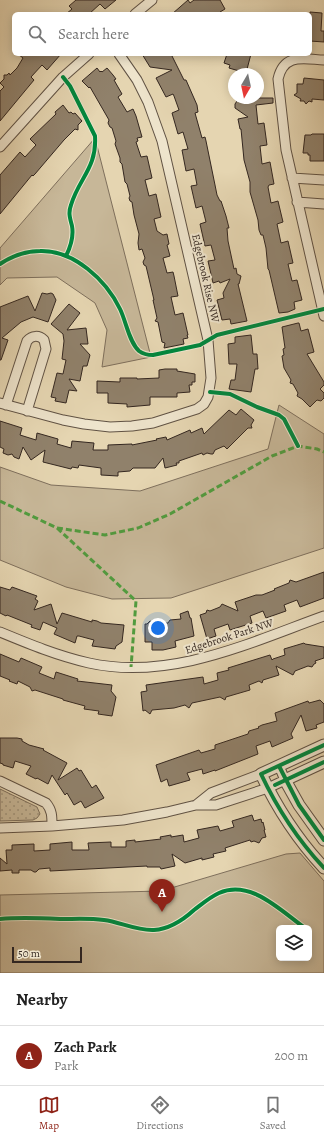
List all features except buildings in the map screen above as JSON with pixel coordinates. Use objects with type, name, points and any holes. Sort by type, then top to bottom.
[{"type":"street","points":[[137,12],[152,0]]},
{"type":"street","points":[[0,147],[63,77],[87,56]]},
{"type":"street","name":"Edgebrook Rise NW","points":[[3,404],[84,424],[110,427],[132,426],[153,422],[197,408],[204,404],[210,392],[211,378],[208,340],[162,141],[148,102],[137,80],[120,56]]},
{"type":"street","points":[[324,60],[300,58],[292,60],[284,65],[278,79],[280,111],[286,150],[324,316]]},
{"type":"street","points":[[292,178],[324,180]]},
{"type":"street","points":[[297,202],[324,204]]},
{"type":"street","points":[[3,404],[27,341],[32,336],[39,336],[44,340],[46,349],[27,411]]},
{"type":"street","name":"Edgebrook Park NW","points":[[0,632],[58,655],[90,663],[112,666],[149,667],[180,664],[204,658],[324,616]]},
{"type":"street","points":[[196,805],[211,793],[261,774],[324,745]]},
{"type":"street","points":[[0,828],[52,826],[123,820],[196,805],[216,805],[276,784],[324,762]]},
{"type":"street","points":[[279,766],[276,784],[284,818],[324,868]]},
{"type":"street","points":[[261,774],[276,784],[306,817],[324,840]]},
{"type":"street","points":[[0,780],[46,803],[51,808],[52,826]]},
{"type":"shaded area","points":[[95,138],[151,357],[102,367],[107,330],[95,303],[57,277],[7,278],[0,285],[0,248]]},
{"type":"shaded area","points":[[279,405],[324,434],[324,548],[171,598],[112,599],[66,587],[0,560],[0,467],[51,485],[140,491],[268,449]]},
{"type":"shaded area","points":[[0,789],[37,807],[40,814],[33,820],[0,821]]},
{"type":"shaded area","points":[[300,853],[324,881],[324,973],[0,973],[0,895],[161,891],[286,854]]},
{"type":"marked path","points":[[0,501],[57,528],[105,535],[138,528],[170,514],[272,456],[298,446],[317,449],[324,452]]},
{"type":"marked path","points":[[57,528],[136,601],[131,667]]},
{"type":"cycle path","points":[[63,77],[70,86],[95,136],[95,147],[90,165],[74,196],[70,208],[73,230],[71,245],[66,256]]},
{"type":"cycle path","points":[[0,264],[19,254],[40,251],[53,252],[77,261],[98,278],[114,298],[120,309],[130,337],[136,347],[139,351],[149,355],[200,345],[217,335],[324,309]]},
{"type":"cycle path","points":[[210,392],[230,394],[257,407],[279,415],[284,419],[298,446]]},
{"type":"cycle path","points":[[324,745],[261,774],[274,800],[289,824],[324,868]]},
{"type":"cycle path","points":[[275,785],[324,762]]},
{"type":"cycle path","points":[[279,766],[299,805],[324,840]]},
{"type":"cycle path","points":[[0,919],[93,919],[110,921],[141,929],[154,930],[171,926],[219,893],[231,890],[243,890],[254,893],[265,899],[301,925]]},
{"type":"place","name":"Zach Park","points":[[162,912]]}]
